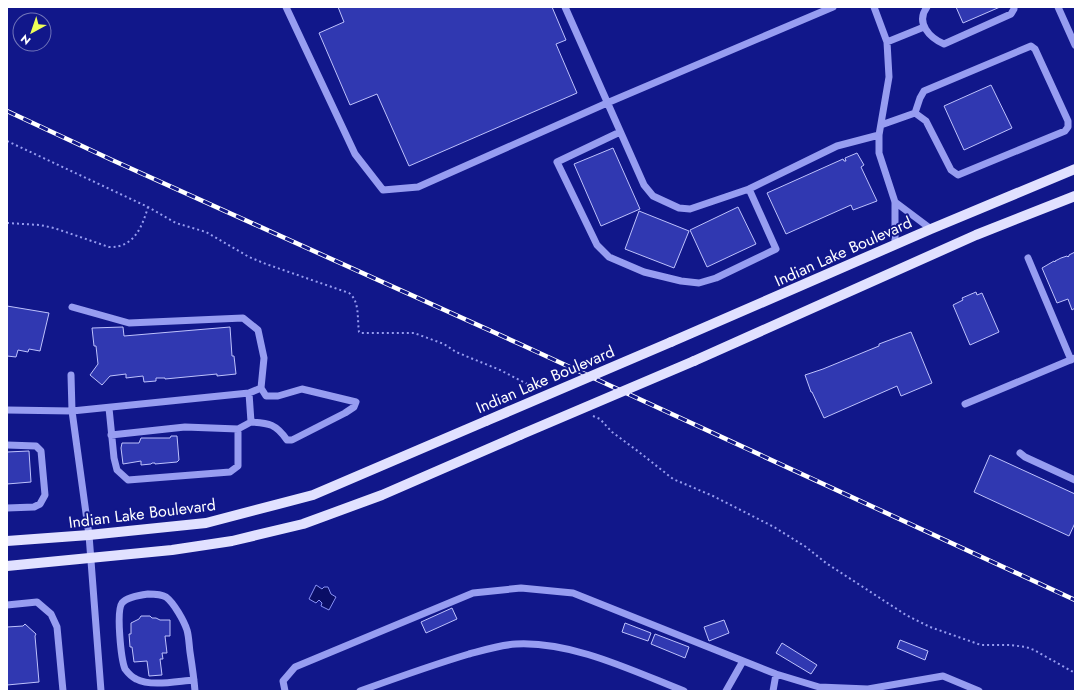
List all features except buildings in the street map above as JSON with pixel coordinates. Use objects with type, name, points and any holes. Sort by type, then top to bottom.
[{"type":"main road","name":"Indian Lake Boulevard","points":[[7,541],[89,535],[206,523],[313,495],[931,229],[1075,169]]},
{"type":"main road","points":[[7,566],[172,550],[232,541],[303,524],[382,495],[694,361],[976,236],[1075,196]]},
{"type":"street","points":[[286,7],[355,154],[383,190],[418,187],[607,103],[833,7]]},
{"type":"street","points":[[565,7],[644,184],[653,196],[679,208],[690,209],[749,189],[837,146],[879,135]]},
{"type":"street","points":[[874,7],[887,42],[889,78],[879,135],[879,153],[895,202],[896,245]]},
{"type":"street","points":[[927,7],[922,15],[924,27],[934,40],[944,44],[1011,14],[1014,7]]},
{"type":"street","points":[[1058,7],[1075,45]]},
{"type":"street","points":[[887,42],[924,27]]},
{"type":"street","points":[[1031,46],[1035,49],[1068,121],[1068,127],[1065,131],[958,175],[951,170],[926,121],[915,113],[924,91],[1031,46]]},
{"type":"street","points":[[881,125],[915,113]]},
{"type":"street","points":[[620,132],[557,162],[597,245],[609,257],[644,272],[681,281],[699,283],[716,278],[776,249],[749,189]]},
{"type":"street","points":[[895,202],[931,229]]},
{"type":"street","points":[[965,404],[1073,359],[1028,258]]},
{"type":"street","points":[[72,308],[129,323],[243,318],[258,330],[264,358],[261,388],[266,396],[278,396],[302,389],[356,402],[354,407],[346,413],[292,440],[287,440],[278,428],[267,423],[251,422],[238,429],[185,427],[111,435]]},
{"type":"street","points":[[71,375],[72,412],[89,535],[101,691]]},
{"type":"street","points":[[7,410],[72,412],[249,392],[261,388]]},
{"type":"street","points":[[249,392],[251,422]]},
{"type":"street","points":[[109,408],[111,435],[117,470],[128,480],[230,472],[238,466],[238,429]]},
{"type":"street","points":[[7,444],[36,446],[41,451],[44,495],[40,504],[34,507],[7,508]]},
{"type":"street","points":[[1020,453],[1025,457],[1075,480]]},
{"type":"street","points":[[285,691],[283,681],[295,667],[473,593],[521,588],[573,593],[776,674],[819,687],[868,689],[943,676],[979,691]]},
{"type":"street","points":[[194,680],[149,683],[137,680],[130,675],[125,669],[119,624],[119,610],[126,599],[155,594],[165,596],[174,607],[187,630],[194,680],[195,691]]},
{"type":"street","points":[[7,605],[37,602],[51,614],[57,626],[63,691]]},
{"type":"street","points":[[360,691],[442,662],[489,649],[516,644],[561,648],[598,658],[684,691]]},
{"type":"street","points":[[726,691],[743,661]]},
{"type":"street","points":[[773,691],[776,674]]},
{"type":"path","points":[[7,223],[40,225],[54,228],[109,248],[117,248],[138,232],[148,207]]},
{"type":"shaded area","points":[[316,585],[322,589],[324,587],[328,587],[331,594],[336,597],[329,610],[321,606],[322,603],[319,600],[316,603],[309,599]]},
{"type":"railway","points":[[7,111],[522,345],[1075,600]]}]
